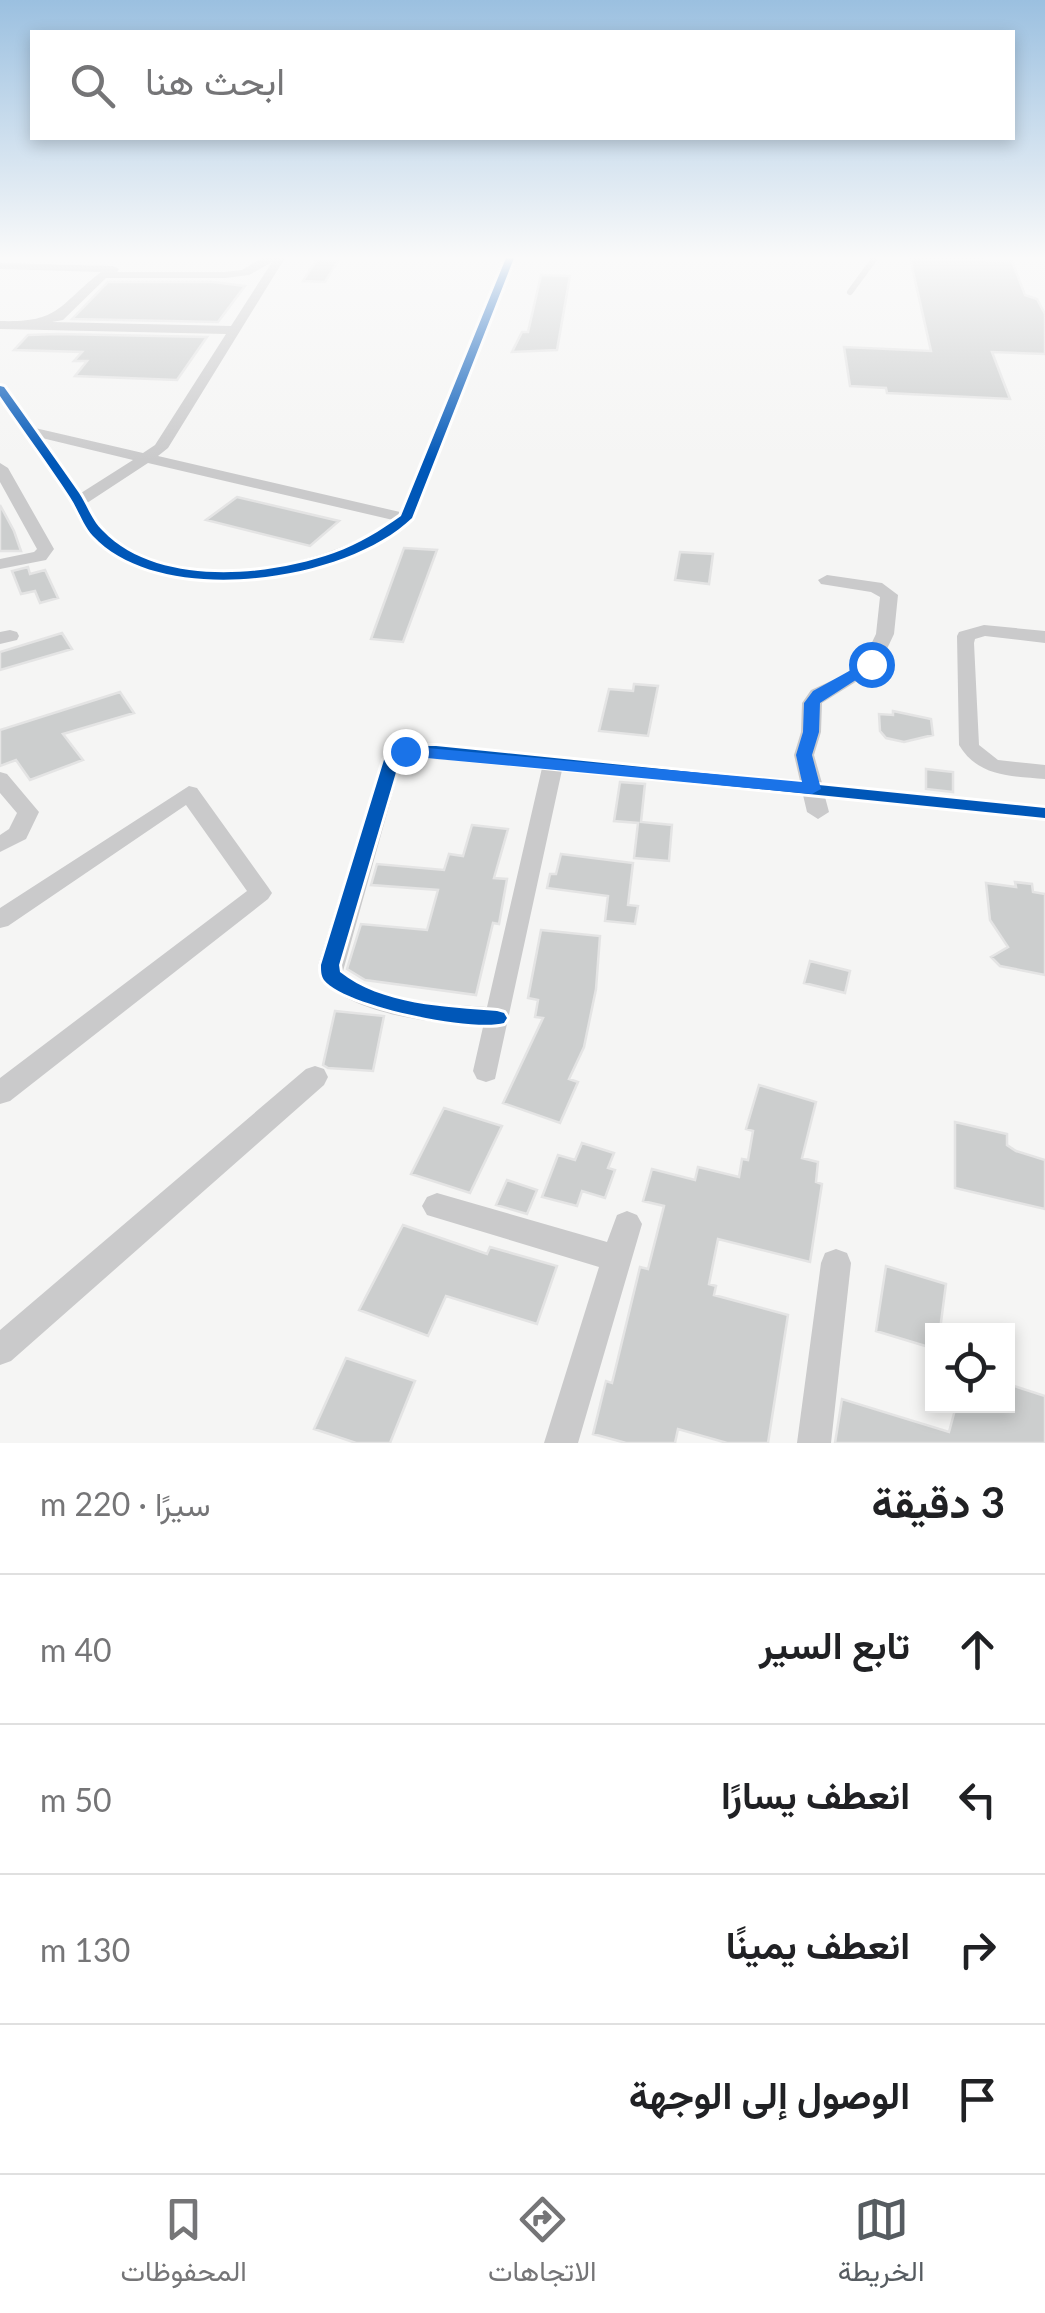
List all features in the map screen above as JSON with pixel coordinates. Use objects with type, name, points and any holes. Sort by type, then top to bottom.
[{"type":"street","points":[[38,325],[232,330]]},
{"type":"street","points":[[78,502],[161,448],[235,325]]},
{"type":"street","points":[[0,389],[98,534],[127,558],[164,570],[220,575],[274,571],[345,556],[385,537],[406,518],[483,325]]},
{"type":"street","points":[[30,430],[406,518]]},
{"type":"street","points":[[0,468],[46,549],[40,556],[0,564]]},
{"type":"street","points":[[818,812],[804,755],[811,732],[812,703],[818,694],[849,680],[871,664],[888,619],[889,595],[884,590],[827,580]]},
{"type":"street","points":[[1045,637],[984,630],[966,636],[965,643],[969,746],[974,756],[988,765],[1045,772]]},
{"type":"street","points":[[497,1018],[426,1011],[351,990],[331,975],[330,965],[396,754],[417,749],[1045,813]]},
{"type":"street","points":[[486,1071],[554,765]]},
{"type":"street","points":[[0,779],[28,812],[18,834],[0,845]]},
{"type":"street","points":[[0,920],[188,793],[260,893],[0,1093]]},
{"type":"street","points":[[0,1350],[315,1077]]},
{"type":"street","points":[[437,1206],[616,1258]]},
{"type":"street","points":[[562,1443],[627,1224]]},
{"type":"street","points":[[814,1443],[836,1263]]},
{"type":"building","points":[[530,325],[561,325],[557,350],[512,352],[522,332],[528,332]]},
{"type":"building","points":[[925,325],[1045,325],[1045,354],[992,352],[1010,399],[887,393],[886,388],[850,386],[844,347],[931,351]]},
{"type":"building","points":[[28,335],[207,337],[177,380],[75,376],[87,361],[74,361],[82,352],[14,350]]},
{"type":"building","points":[[237,497],[339,521],[310,546],[206,520]]},
{"type":"building","points":[[0,505],[14,531],[21,551],[0,551]]},
{"type":"building","points":[[404,548],[437,550],[403,642],[371,639]]},
{"type":"building","points":[[680,552],[713,554],[709,584],[675,580]]},
{"type":"building","points":[[28,567],[30,574],[45,570],[58,598],[40,603],[35,591],[21,594],[12,571]]},
{"type":"building","points":[[62,633],[72,649],[0,670],[0,652]]},
{"type":"building","points":[[634,684],[658,686],[648,736],[599,731],[609,689],[633,691]]},
{"type":"building","points":[[120,692],[134,713],[63,734],[83,760],[30,780],[16,760],[0,766],[0,730]]},
{"type":"building","points":[[893,711],[931,719],[933,735],[904,742],[886,738],[880,731],[879,714],[893,715]]},
{"type":"building","points":[[926,769],[953,772],[953,792],[926,789]]},
{"type":"building","points":[[620,782],[645,784],[641,822],[672,825],[669,861],[634,858],[638,823],[614,821]]},
{"type":"building","points":[[472,825],[508,829],[494,878],[507,879],[499,924],[493,923],[476,995],[365,980],[347,969],[361,924],[427,930],[438,890],[371,885],[377,864],[444,870],[449,854],[463,856]]},
{"type":"building","points":[[561,854],[633,863],[628,905],[638,906],[635,924],[605,921],[608,896],[547,888]]},
{"type":"building","points":[[1015,882],[1032,884],[1033,892],[1045,894],[1045,975],[1000,966],[991,957],[1008,947],[990,920],[986,883],[1016,887]]},
{"type":"building","points":[[541,930],[600,936],[596,989],[584,1047],[569,1079],[578,1082],[560,1123],[503,1103],[543,1018],[535,1017],[538,1000],[528,998]]},
{"type":"building","points":[[810,961],[850,971],[845,993],[804,983]]},
{"type":"building","points":[[335,1011],[384,1016],[373,1071],[323,1065]]},
{"type":"building","points":[[759,1085],[816,1102],[802,1158],[818,1162],[816,1182],[822,1184],[810,1262],[718,1239],[709,1284],[716,1286],[714,1295],[788,1315],[768,1443],[727,1443],[678,1429],[675,1443],[626,1443],[593,1434],[606,1381],[612,1383],[640,1267],[648,1269],[664,1206],[643,1201],[652,1169],[695,1180],[698,1167],[739,1177],[742,1159],[748,1160],[753,1131],[746,1129]]},
{"type":"building","points":[[444,1108],[502,1126],[470,1193],[411,1174]]},
{"type":"building","points":[[955,1122],[1007,1134],[1007,1145],[1045,1160],[1045,1209],[955,1188]]},
{"type":"building","points":[[582,1143],[614,1153],[608,1168],[615,1170],[605,1198],[582,1191],[577,1206],[542,1197],[558,1155],[575,1160]]},
{"type":"building","points":[[507,1180],[537,1190],[527,1214],[496,1205]]},
{"type":"building","points":[[403,1225],[487,1254],[490,1247],[557,1266],[537,1324],[446,1296],[428,1336],[359,1310]]},
{"type":"building","points":[[886,1266],[946,1284],[941,1323],[925,1323],[925,1346],[876,1331]]},
{"type":"building","points":[[346,1358],[415,1381],[390,1443],[356,1443],[314,1429]]},
{"type":"building","points":[[1015,1386],[1045,1396],[1045,1443],[835,1443],[842,1399],[949,1432],[954,1413],[1015,1413]]},
{"type":"cycle path","points":[[0,389],[99,535],[128,556],[166,570],[208,576],[253,574],[298,568],[341,555],[377,538],[406,518],[483,325]]},
{"type":"cycle path","points":[[497,1018],[384,1001],[344,986],[331,975],[330,965],[392,760],[405,751],[1045,813]]},
{"type":"route","points":[[405,751],[417,749],[812,789],[804,755],[811,732],[812,703],[818,694],[860,674],[871,664]]}]
